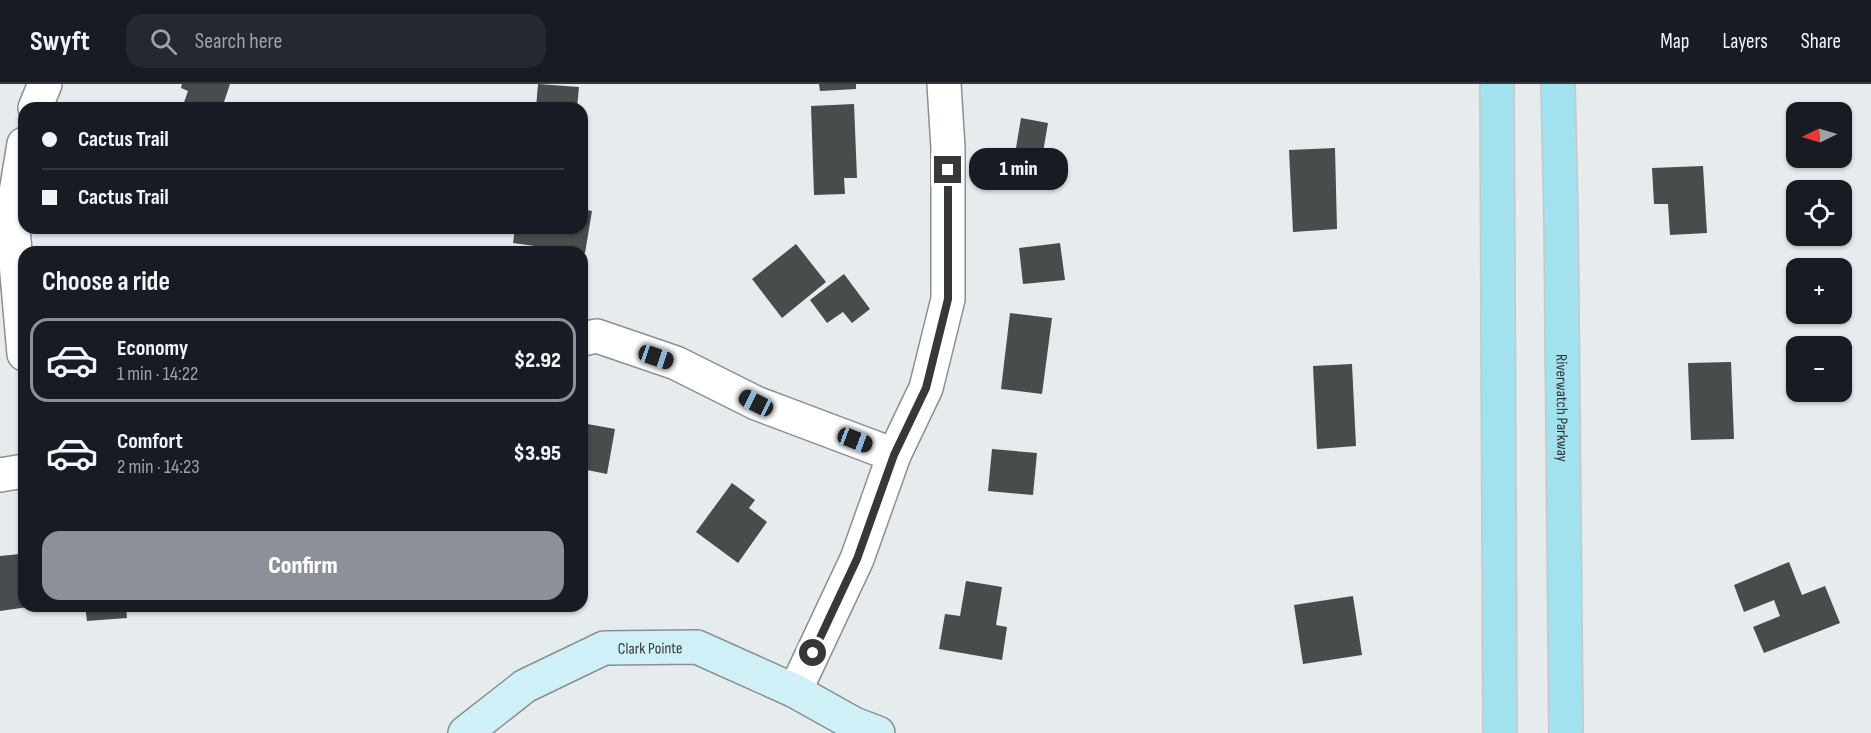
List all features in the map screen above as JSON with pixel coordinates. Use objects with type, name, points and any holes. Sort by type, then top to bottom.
[{"type":"main road","points":[[1497,84],[1500,733]]},
{"type":"main road","name":"Riverwatch Parkway","points":[[1558,84],[1566,733]]},
{"type":"street","points":[[38,102],[45,84]]},
{"type":"street","points":[[795,691],[857,559],[894,455],[926,388],[948,299],[948,148],[944,84]]},
{"type":"street","points":[[18,180],[12,217],[18,286]]},
{"type":"street","points":[[588,338],[597,336],[676,363],[756,403],[894,455]]},
{"type":"street","points":[[0,475],[18,472]]},
{"type":"street","name":"Clark Pointe","points":[[465,733],[525,686],[604,648],[697,647],[795,691],[854,724],[878,733]]},
{"type":"building","points":[[182,84],[230,84],[224,102],[184,102],[188,91],[181,88]]},
{"type":"building","points":[[538,84],[579,87],[578,102],[536,102]]},
{"type":"building","points":[[819,84],[856,84],[856,89],[820,91]]},
{"type":"building","points":[[854,104],[857,178],[844,178],[845,194],[814,195],[811,106]]},
{"type":"building","points":[[1021,118],[1048,123],[1041,164],[1014,160]]},
{"type":"building","points":[[1335,148],[1337,229],[1293,232],[1289,150]]},
{"type":"building","points":[[1703,166],[1707,233],[1670,235],[1668,204],[1654,204],[1652,168]]},
{"type":"building","points":[[588,210],[592,211],[586,246],[535,246],[513,243],[514,234],[588,234]]},
{"type":"building","points":[[1060,243],[1065,280],[1023,284],[1019,248]]},
{"type":"building","points":[[796,244],[826,282],[782,318],[752,279]]},
{"type":"building","points":[[844,274],[870,309],[852,323],[843,312],[827,323],[810,300]]},
{"type":"building","points":[[1010,313],[1052,318],[1042,394],[1001,389]]},
{"type":"building","points":[[1731,362],[1734,439],[1691,440],[1688,363]]},
{"type":"building","points":[[1352,364],[1356,446],[1317,449],[1313,366]]},
{"type":"building","points":[[588,424],[615,429],[607,474],[588,470]]},
{"type":"building","points":[[992,449],[1037,453],[1033,495],[988,491]]},
{"type":"building","points":[[732,483],[755,500],[749,508],[767,522],[738,563],[696,532]]},
{"type":"building","points":[[18,554],[18,608],[0,611],[0,556]]},
{"type":"building","points":[[1789,562],[1802,595],[1825,586],[1840,623],[1764,653],[1753,627],[1780,616],[1774,600],[1744,612],[1734,585]]},
{"type":"building","points":[[966,581],[1002,587],[996,625],[1007,627],[1002,660],[939,649],[945,614],[960,616]]},
{"type":"building","points":[[1353,596],[1362,655],[1303,664],[1294,605]]},
{"type":"building","points":[[86,612],[126,612],[127,618],[87,621]]},
{"type":"route","points":[[813,653],[857,559],[894,455],[926,388],[948,299],[948,170]]}]
